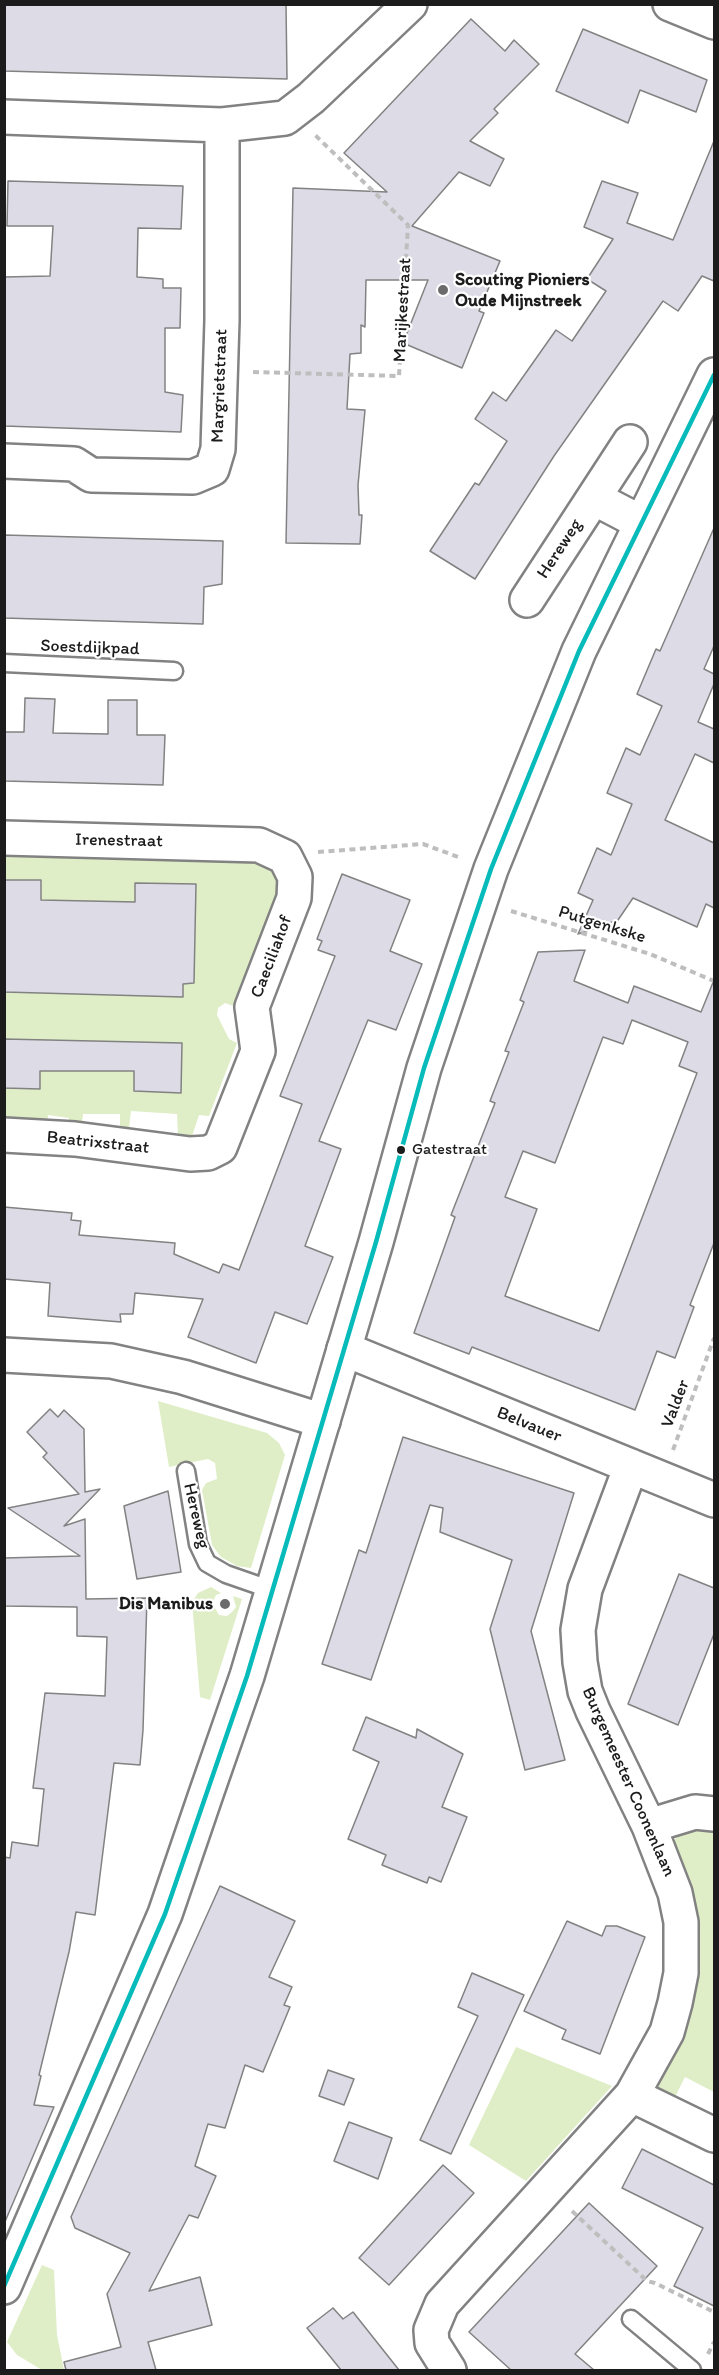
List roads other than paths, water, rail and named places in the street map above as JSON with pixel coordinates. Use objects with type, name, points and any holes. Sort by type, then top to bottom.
[{"type":"street","points":[[4,117],[222,125],[285,118],[293,114],[410,4]]},
{"type":"street","points":[[670,4],[714,22]]},
{"type":"street","name":"Margrietstraat","points":[[4,461],[74,465],[91,476],[193,477],[212,469],[218,449],[222,125]]},
{"type":"street","points":[[4,2287],[165,1914],[247,1676],[424,1068],[491,868],[579,651],[640,522],[714,375]]},
{"type":"street","name":"Hereweg","points":[[527,600],[630,441]]},
{"type":"street","points":[[594,498],[640,522]]},
{"type":"street","name":"Irenestraat","points":[[4,838],[259,845],[285,857]]},
{"type":"street","name":"Caeciliahof","points":[[190,1154],[208,1153],[219,1147],[258,1051],[252,1007],[294,898],[295,877],[285,857]]},
{"type":"street","name":"Beatrixstraat","points":[[4,1135],[75,1139],[190,1154]]},
{"type":"street","name":"Belvauer","points":[[344,1349],[714,1500]]},
{"type":"street","points":[[4,1355],[111,1361],[183,1377],[322,1421]]},
{"type":"street","name":"Burgemeester Coonenlaan","points":[[449,2370],[432,2343],[431,2330],[438,2310],[632,2095],[667,2032],[681,1973],[681,1922],[675,1893],[649,1826],[585,1691],[578,1630],[585,1589],[631,1466]]},
{"type":"street","points":[[649,1826],[695,1812],[714,1814]]},
{"type":"street","points":[[632,2095],[714,2135]]},
{"type":"lane","name":"Soestdijkpad","points":[[4,663],[174,671]]},
{"type":"lane","name":"Hereweg","points":[[186,1471],[198,1544],[207,1563],[226,1574],[272,1590]]},
{"type":"lane","points":[[631,2319],[692,2370]]},
{"type":"place","name":"Scouting Pioniers Oude Mijnstreek","points":[[443,290]]},
{"type":"place","name":"Gatestraat","points":[[401,1150]]},
{"type":"place","name":"Dis Manibus","points":[[225,1604]]}]
